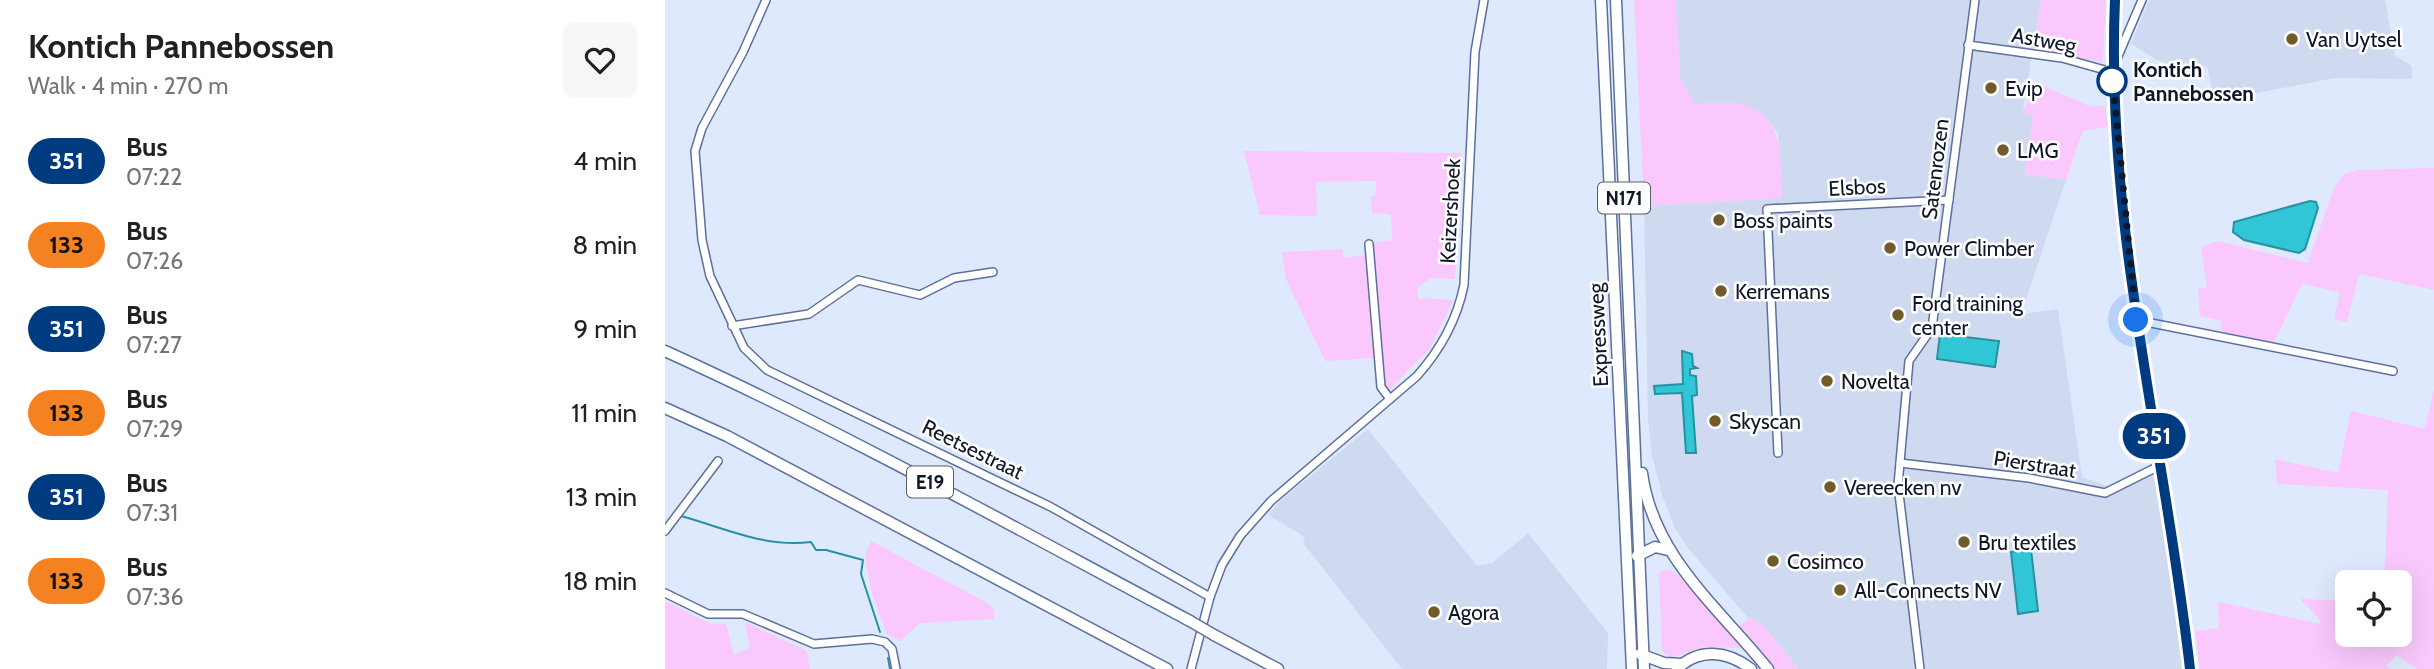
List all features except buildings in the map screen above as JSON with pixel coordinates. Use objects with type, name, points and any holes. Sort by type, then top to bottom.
[{"type":"highway","name":"Expressweg","points":[[1601,0],[1632,669]]},
{"type":"highway","name":"Expressweg","points":[[1616,0],[1644,669]]},
{"type":"highway","name":"E19","points":[[665,351],[740,385],[933,484],[1278,669]]},
{"type":"highway","name":"E19","points":[[665,408],[727,436],[1163,667]]},
{"type":"highway","points":[[1637,452],[1645,495],[1668,550],[1768,669]]},
{"type":"highway","points":[[1626,570],[1640,554],[1655,547],[1668,550]]},
{"type":"highway","points":[[1631,647],[1644,657],[1679,666],[1701,654],[1720,653],[1751,669]]},
{"type":"street","name":"Reetsestraat","points":[[766,0],[733,72],[702,128],[695,151],[706,260],[732,326],[748,356],[759,365],[1051,507],[1210,597]]},
{"type":"street","name":"Keizershoek","points":[[1191,669],[1210,597],[1229,553],[1250,522],[1417,376],[1436,352],[1454,321],[1461,297],[1475,52],[1484,0]]},
{"type":"street","name":"Satenrozen","points":[[1920,669],[1898,490],[1900,463],[1909,361],[1932,328],[1975,0]]},
{"type":"street","points":[[2115,0],[2112,72],[2136,320],[2190,669]]},
{"type":"street","points":[[2112,72],[2142,0]]},
{"type":"street","name":"Astweg","points":[[1969,45],[2062,58],[2112,72]]},
{"type":"street","name":"Elsbos","points":[[1777,453],[1767,209],[1949,200]]},
{"type":"street","points":[[1369,244],[1381,387],[1389,399]]},
{"type":"street","points":[[732,326],[809,314],[858,280],[920,295],[954,278],[993,272]]},
{"type":"street","points":[[2136,320],[2393,371]]},
{"type":"street","points":[[665,531],[718,461]]},
{"type":"street","name":"Pierstraat","points":[[1900,463],[2029,478],[2105,493],[2159,466]]},
{"type":"street","points":[[665,593],[708,614],[743,614],[814,644],[873,639],[885,642],[892,649],[896,669]]},
{"type":"shaded area","points":[[1634,0],[1676,0],[1680,79],[1695,104],[1734,103],[1763,115],[1772,126],[1779,152],[1782,198],[1644,206]]},
{"type":"shaded area","points":[[1676,0],[2041,0],[2023,110],[2033,116],[2025,174],[2066,180],[2021,314],[2058,309],[2082,477],[2112,487],[2157,463],[2183,669],[1798,669],[1761,623],[1748,618],[1688,548],[1675,528],[1662,495],[1652,456],[1648,421],[1644,206],[1782,198],[1778,134],[1770,123],[1761,113],[1733,103],[1695,104],[1680,80]]},
{"type":"shaded area","points":[[2041,0],[2106,0],[2103,61],[2034,46]]},
{"type":"shaded area","points":[[2149,0],[2385,0],[2395,56],[2412,66],[2412,79],[2335,78],[2215,101],[2207,66],[2185,70],[2157,60],[2131,44]]},
{"type":"shaded area","points":[[2039,84],[2091,107],[2105,105],[2108,127],[2083,131],[2066,180],[2025,174],[2033,117],[2023,110]]},
{"type":"shaded area","points":[[1244,151],[1462,153],[1455,279],[1431,278],[1418,287],[1418,298],[1453,300],[1431,347],[1387,392],[1381,373],[1371,243],[1392,240],[1391,214],[1372,213],[1371,196],[1376,195],[1376,181],[1316,182],[1317,216],[1260,215]]},
{"type":"shaded area","points":[[2434,168],[2434,290],[2359,274],[2347,322],[2334,319],[2340,292],[2302,284],[2273,344],[2220,333],[2222,321],[2200,316],[2198,289],[2207,288],[2201,247],[2218,241],[2308,263],[2333,190],[2344,174],[2358,170]]},
{"type":"shaded area","points":[[1342,249],[1343,258],[1367,255],[1376,358],[1325,361],[1286,279],[1282,252]]},
{"type":"shaded area","points":[[2434,389],[2434,669],[2417,669],[2397,655],[2386,666],[2391,669],[2200,669],[2195,631],[2219,628],[2218,602],[2320,624],[2321,620],[2300,599],[2335,600],[2335,647],[2412,647],[2412,570],[2385,570],[2388,490],[2277,484],[2275,459],[2338,473],[2351,411],[2425,429]]},
{"type":"shaded area","points":[[1368,429],[1477,566],[1492,563],[1528,533],[1608,633],[1607,669],[1402,669],[1303,543],[1305,537],[1268,515],[1282,499]]},
{"type":"shaded area","points":[[871,541],[989,604],[994,610],[995,619],[920,623],[900,641],[886,633],[871,590],[865,557]]},
{"type":"shaded area","points":[[1669,570],[1677,574],[1737,641],[1739,648],[1702,647],[1672,658],[1662,651],[1659,575],[1661,571]]},
{"type":"shaded area","points":[[665,601],[711,624],[726,624],[734,655],[750,648],[745,622],[807,651],[810,669],[665,669]]},
{"type":"shaded area","points":[[1748,618],[1761,623],[1798,669],[1776,669],[1740,626]]},
{"type":"water","points":[[2310,201],[2316,202],[2318,208],[2305,249],[2299,253],[2244,240],[2233,232],[2234,222]]},
{"type":"water","points":[[1940,334],[1999,341],[1995,367],[1937,359]]},
{"type":"water","points":[[1682,351],[1692,354],[1693,366],[1697,368],[1690,369],[1690,375],[1696,376],[1697,395],[1692,396],[1696,453],[1686,453],[1682,393],[1655,394],[1654,386],[1683,384]]},
{"type":"water","points":[[2031,549],[2038,611],[2018,614],[2011,552]]},
{"type":"waterway","points":[[681,516],[761,540],[811,542],[816,550],[863,560],[861,574],[880,632]]},
{"type":"waterway","points":[[888,658],[890,669]]},
{"type":"bus line","name":"351","points":[[2115,0],[2112,72],[2114,124],[2133,296],[2190,669]]},
{"type":"place","name":"Van Uytsel","points":[[2292,39]]},
{"type":"place","name":"Kontich Pannebossen","points":[[2112,81]]},
{"type":"place","name":"Evip","points":[[1991,88]]},
{"type":"place","name":"LMG","points":[[2003,150]]},
{"type":"place","name":"Boss paints","points":[[1719,220]]},
{"type":"place","name":"Power Climber","points":[[1890,248]]},
{"type":"place","name":"Kerremans","points":[[1721,291]]},
{"type":"place","name":"Ford training center","points":[[1898,315]]},
{"type":"place","name":"Novelta","points":[[1827,381]]},
{"type":"place","name":"Skyscan","points":[[1715,421]]},
{"type":"place","name":"Vereecken nv","points":[[1830,487]]},
{"type":"place","name":"Bru textiles","points":[[1964,542]]},
{"type":"place","name":"Cosimco","points":[[1773,561]]},
{"type":"place","name":"All-Connects NV","points":[[1840,590]]},
{"type":"place","name":"Agora","points":[[1434,612]]},
{"type":"route","points":[[2112,81],[2112,72],[2114,124],[2136,320]]}]
